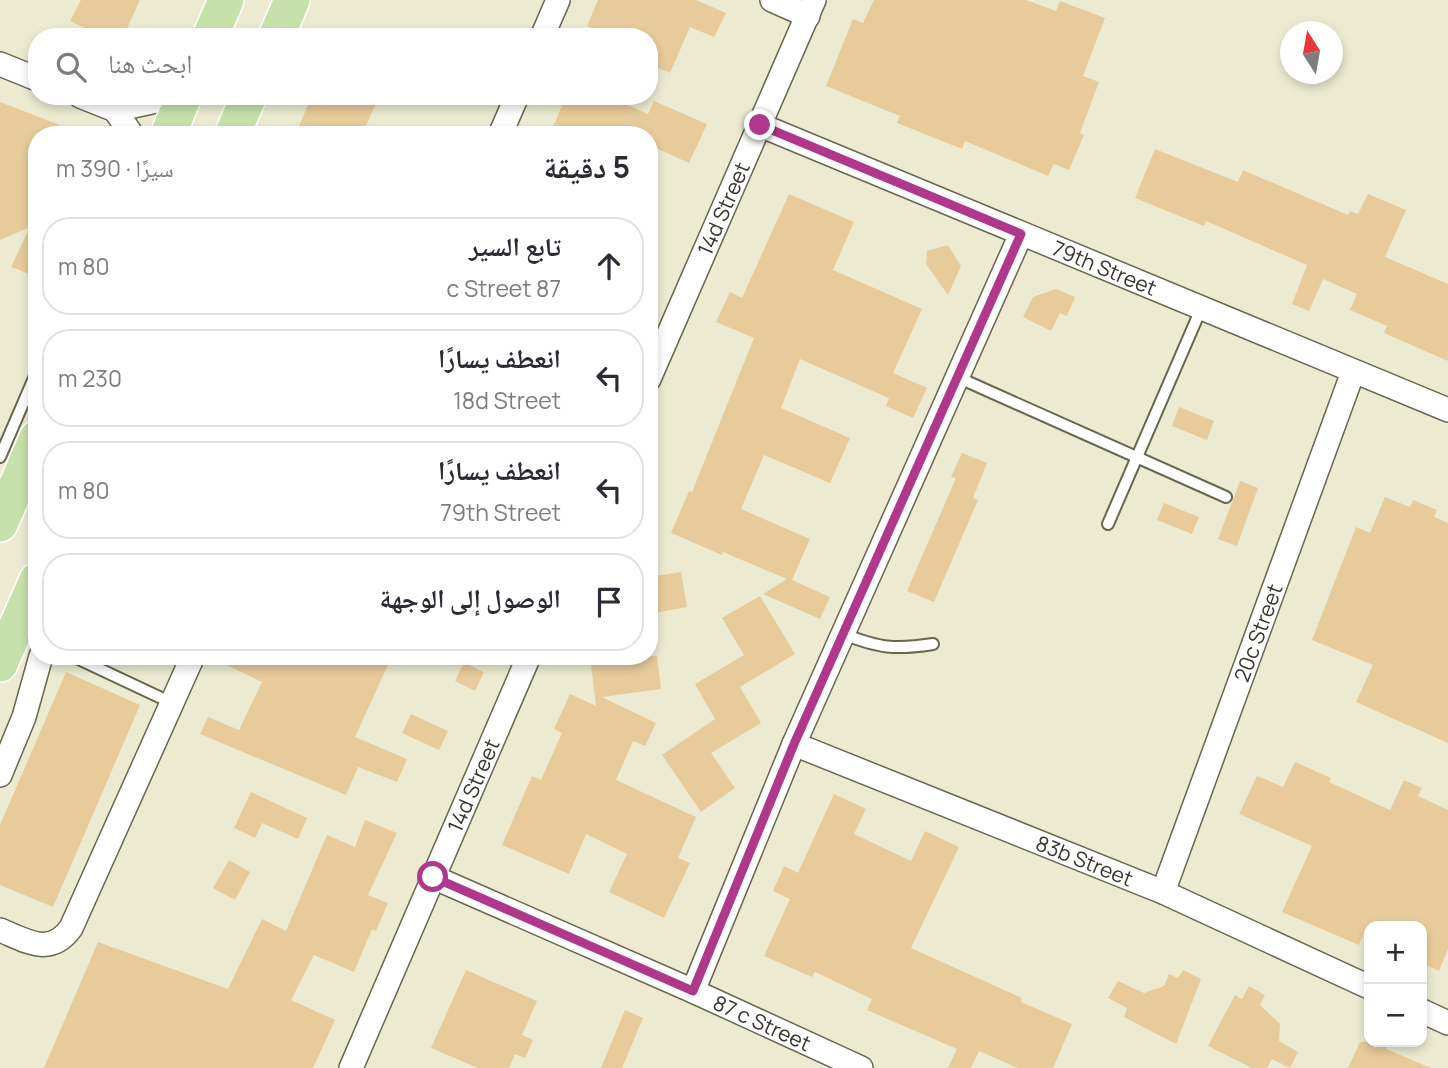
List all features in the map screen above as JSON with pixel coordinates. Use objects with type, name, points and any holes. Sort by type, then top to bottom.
[{"type":"main road","points":[[280,28],[292,0]]},
{"type":"main road","points":[[171,126],[179,105]]},
{"type":"main road","points":[[236,126],[245,105]]},
{"type":"main road","points":[[0,524],[28,459]]},
{"type":"main road","points":[[0,664],[28,600]]},
{"type":"street","points":[[546,28],[558,0]]},
{"type":"street","points":[[772,0],[811,8]]},
{"type":"street","name":"14d Street","points":[[658,358],[811,8]]},
{"type":"street","points":[[0,64],[28,75]]},
{"type":"street","points":[[102,105],[115,110],[139,105]]},
{"type":"street","points":[[504,126],[513,105]]},
{"type":"street","points":[[115,110],[126,126]]},
{"type":"street","name":"79th Street","points":[[760,125],[1448,410]]},
{"type":"street","points":[[693,991],[794,744],[1021,234]]},
{"type":"street","name":"20c Street","points":[[1163,892],[1353,372]]},
{"type":"street","points":[[0,775],[24,717],[38,665]]},
{"type":"street","points":[[0,930],[39,945],[48,945],[65,936],[77,915],[189,665]]},
{"type":"street","name":"14d Street","points":[[351,1068],[525,665]]},
{"type":"street","name":"83b Street","points":[[794,744],[1163,892],[1364,985]]},
{"type":"street","name":"87 c Street","points":[[433,877],[861,1068]]},
{"type":"street","points":[[1427,1013],[1448,1023]]},
{"type":"lane","points":[[1108,524],[1201,309]]},
{"type":"lane","points":[[957,377],[1226,497]]},
{"type":"lane","points":[[0,457],[28,392]]},
{"type":"lane","points":[[843,634],[893,649],[933,644]]},
{"type":"lane","points":[[91,665],[172,703]]},
{"type":"building","points":[[81,0],[140,0],[127,28],[84,28],[70,21]]},
{"type":"building","points":[[598,0],[696,0],[726,13],[714,37],[690,27],[670,73],[658,68],[658,28],[587,26]]},
{"type":"building","points":[[874,0],[1026,0],[1056,11],[1060,1],[1105,18],[1083,76],[1099,82],[1080,133],[1084,135],[1069,170],[1054,164],[1048,176],[965,141],[962,149],[897,123],[900,116],[826,86],[853,19],[863,23]]},
{"type":"building","points":[[0,102],[60,125],[28,126],[28,228],[0,240]]},
{"type":"building","points":[[658,103],[707,124],[689,163],[658,149],[658,126],[553,126],[562,105],[628,105],[648,114],[652,105],[658,105]]},
{"type":"building","points":[[308,105],[375,105],[366,126],[299,126]]},
{"type":"building","points":[[1155,149],[1238,182],[1243,170],[1348,215],[1350,211],[1358,214],[1368,194],[1406,210],[1385,257],[1448,284],[1448,361],[1384,333],[1387,326],[1350,310],[1357,294],[1323,279],[1309,311],[1292,304],[1307,265],[1206,221],[1204,226],[1135,198]]},
{"type":"building","points":[[789,194],[854,222],[833,270],[922,309],[893,373],[927,388],[913,418],[886,406],[889,398],[800,359],[781,408],[850,438],[830,483],[764,455],[741,509],[810,539],[792,580],[830,597],[820,619],[763,594],[787,579],[671,533],[689,491],[692,492],[754,338],[716,322],[730,292],[742,298]]},
{"type":"building","points":[[28,231],[28,274],[11,267]]},
{"type":"building","points":[[948,245],[961,266],[948,295],[926,264],[927,251]]},
{"type":"building","points":[[1056,289],[1075,297],[1067,316],[1060,313],[1051,331],[1023,317],[1033,297]]},
{"type":"building","points":[[1179,407],[1214,421],[1207,440],[1172,426]]},
{"type":"building","points":[[962,453],[987,463],[973,498],[978,500],[934,602],[907,591],[956,478],[951,477]]},
{"type":"building","points":[[1240,481],[1258,488],[1237,546],[1218,539]]},
{"type":"building","points":[[1385,497],[1410,507],[1413,500],[1437,510],[1434,517],[1448,523],[1448,743],[1356,702],[1373,665],[1312,640],[1356,527],[1370,533]]},
{"type":"building","points":[[1164,503],[1199,517],[1192,534],[1157,520]]},
{"type":"building","points":[[681,572],[687,607],[658,612],[658,576]]},
{"type":"building","points":[[760,596],[795,654],[740,687],[761,723],[711,753],[735,788],[701,812],[662,755],[715,719],[695,684],[744,655],[722,618]]},
{"type":"building","points":[[658,664],[661,689],[602,697],[656,723],[645,746],[633,741],[616,780],[696,817],[678,858],[690,863],[664,918],[609,892],[627,854],[586,834],[569,874],[502,845],[532,776],[541,780],[562,733],[554,729],[570,694],[596,706],[591,665]]},
{"type":"building","points":[[227,665],[388,665],[355,737],[407,759],[397,782],[358,767],[346,795],[200,734],[208,717],[239,730],[262,682]]},
{"type":"building","points":[[463,665],[484,672],[475,691],[455,681]]},
{"type":"building","points":[[66,672],[140,705],[53,907],[0,885],[0,825]]},
{"type":"building","points":[[411,714],[448,731],[439,750],[402,733]]},
{"type":"building","points":[[1295,762],[1331,778],[1329,782],[1390,810],[1404,780],[1422,788],[1418,796],[1448,810],[1448,949],[1439,971],[1427,965],[1427,921],[1364,921],[1364,933],[1359,945],[1282,912],[1312,846],[1239,814],[1257,776],[1283,787]]},
{"type":"building","points":[[251,792],[307,818],[298,839],[262,823],[255,838],[234,828]]},
{"type":"building","points":[[834,794],[866,809],[854,834],[911,861],[925,831],[959,847],[911,948],[1022,998],[1021,1002],[1072,1024],[1053,1068],[1018,1068],[979,1051],[971,1068],[948,1068],[957,1049],[867,1010],[872,999],[815,972],[812,977],[764,956],[790,899],[773,891],[784,866],[798,873]]},
{"type":"building","points":[[365,820],[397,833],[368,895],[388,903],[376,931],[372,929],[354,972],[314,955],[291,1000],[335,1020],[313,1068],[44,1068],[98,942],[228,989],[262,919],[286,931],[327,835],[355,847]]},
{"type":"building","points":[[229,860],[250,872],[235,900],[213,888]]},
{"type":"building","points":[[466,970],[537,1001],[522,1035],[533,1040],[525,1058],[515,1054],[509,1068],[478,1068],[431,1048]]},
{"type":"building","points":[[1183,970],[1201,979],[1176,1044],[1124,1017],[1127,1008],[1108,998],[1118,981],[1144,993],[1164,986],[1169,974],[1178,978]]},
{"type":"building","points":[[1249,986],[1265,995],[1260,1005],[1280,1024],[1279,1041],[1298,1052],[1290,1068],[1272,1059],[1267,1068],[1252,1068],[1208,1046],[1235,995],[1242,999]]},
{"type":"building","points":[[625,1010],[643,1018],[622,1068],[601,1068]]},
{"type":"building","points":[[1360,1042],[1364,1042],[1364,1047],[1387,1047],[1386,1049],[1431,1068],[1348,1068]]},
{"type":"route","points":[[433,877],[693,991],[794,744],[1021,234],[760,125]]}]
